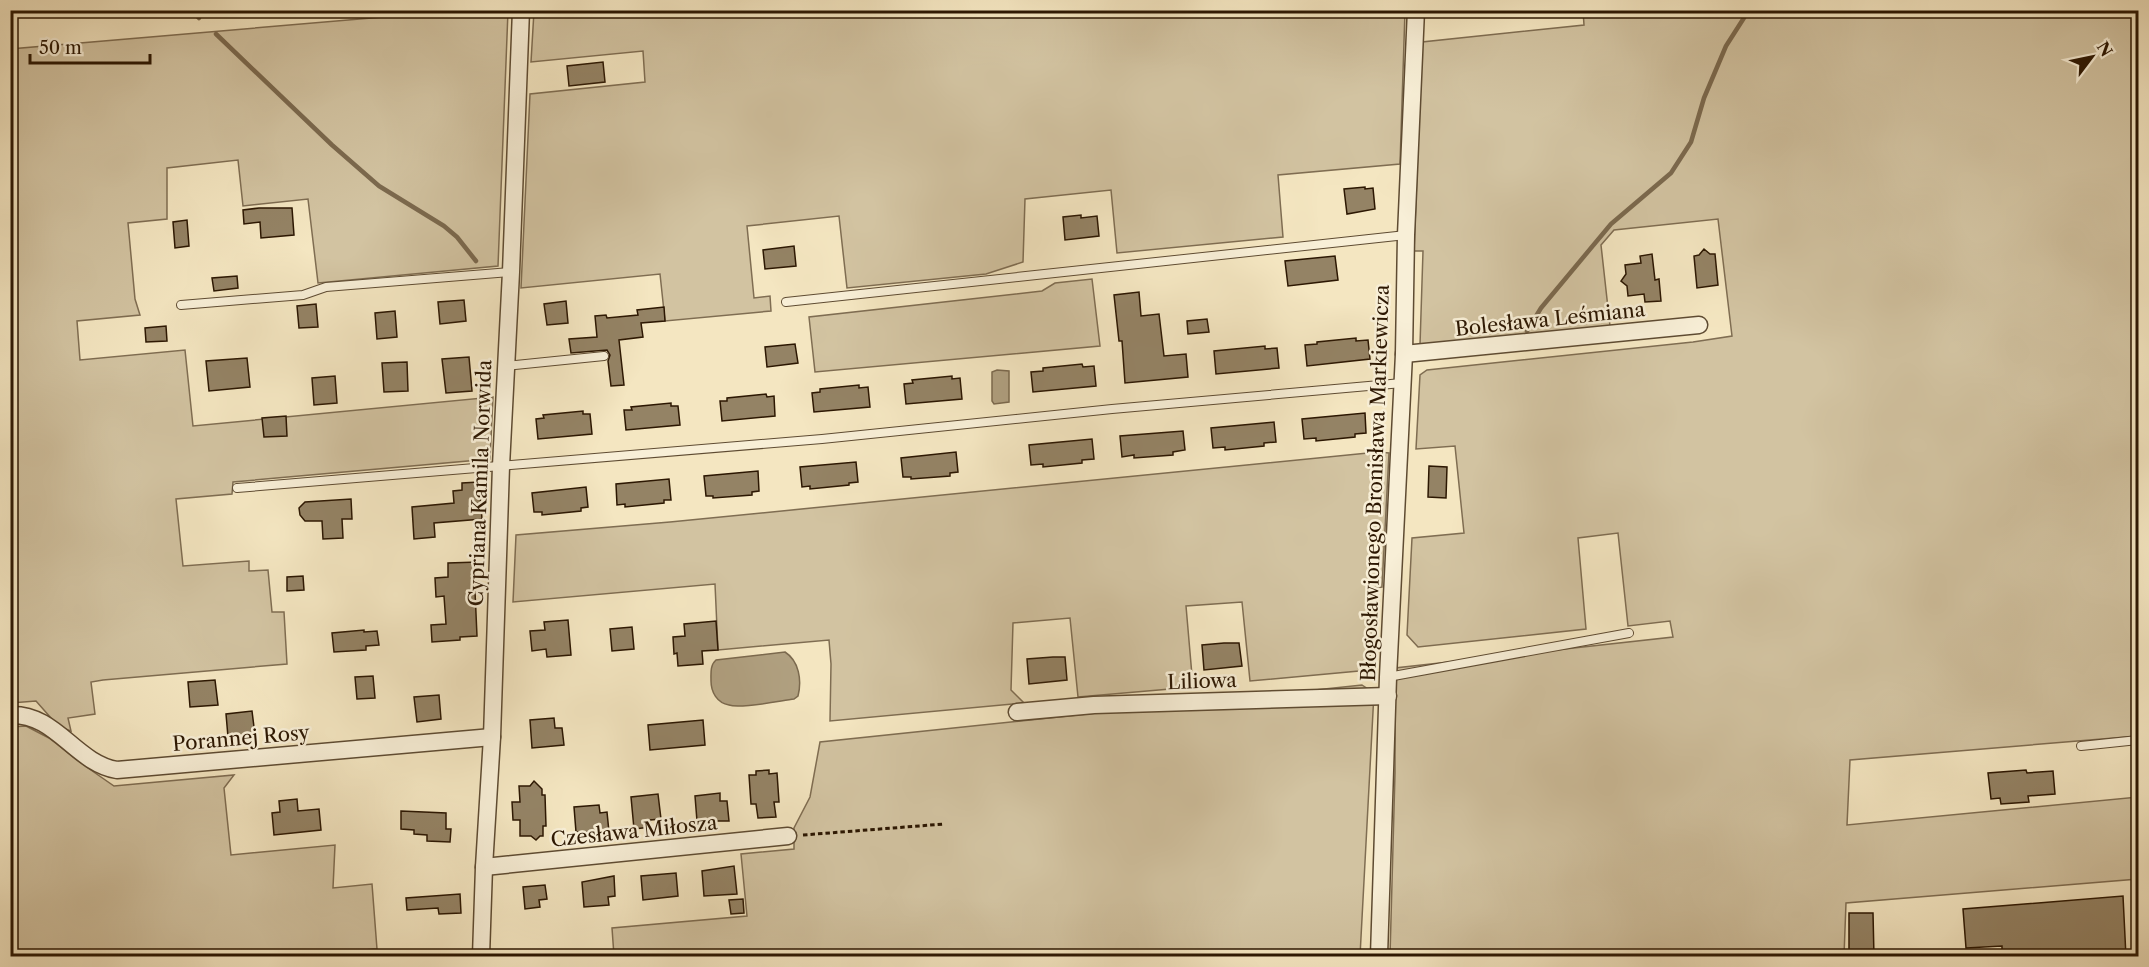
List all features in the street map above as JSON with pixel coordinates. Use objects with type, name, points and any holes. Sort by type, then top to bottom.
[{"type":"street","name":"Cypriana Kamila Norwida","points":[[481,957],[521,10]]},
{"type":"street","name":"Błogosławionego Bronisława Markiewicza","points":[[1379,957],[1388,677],[1404,354],[1406,235],[1416,10]]},
{"type":"street","name":"Bolesława Leśmiana","points":[[1404,354],[1699,325]]},
{"type":"street","name":"Liliowa","points":[[1017,712],[1094,705],[1388,696]]},
{"type":"street","name":"Porannej Rosy","points":[[10,715],[21,714],[40,720],[98,764],[117,770],[492,737]]},
{"type":"street","name":"Czesława Miłosza","points":[[484,867],[788,836]]},
{"type":"lane","points":[[786,302],[1406,235]]},
{"type":"lane","points":[[182,305],[303,295],[326,287],[511,272]]},
{"type":"lane","points":[[505,366],[604,357]]},
{"type":"lane","points":[[237,488],[822,439],[1124,408],[1402,383]]},
{"type":"lane","points":[[1388,677],[1629,633]]},
{"type":"lane","points":[[2081,746],[2139,740]]},
{"type":"path","points":[[788,836],[944,824]]},
{"type":"shaded area","points":[[1583,10],[2138,11],[2138,736],[1850,760],[1847,825],[2138,797],[2138,879],[1846,903],[1844,956],[1390,956],[1395,773],[1395,668],[1673,637],[1670,621],[1628,626],[1618,533],[1578,538],[1586,629],[1418,647],[1407,635],[1412,538],[1464,533],[1455,446],[1416,449],[1420,375],[1427,370],[1732,336],[1718,219],[1614,230],[1601,245],[1610,326],[1420,345],[1423,251],[1414,251],[1422,42],[1584,25]]},
{"type":"shaded area","points":[[454,11],[508,11],[498,266],[318,283],[308,199],[243,206],[238,160],[167,168],[167,219],[128,223],[135,299],[140,315],[77,321],[80,360],[185,350],[193,426],[493,397],[490,459],[233,482],[232,494],[176,499],[183,566],[249,561],[249,571],[268,570],[272,612],[284,612],[287,664],[91,682],[95,714],[68,718],[71,731],[59,727],[36,701],[11,703],[10,49]]},
{"type":"shaded area","points":[[534,11],[1405,11],[1400,164],[1278,175],[1283,237],[1117,253],[1111,190],[1025,199],[1023,262],[986,274],[847,288],[839,216],[747,226],[754,298],[770,296],[771,311],[665,321],[660,274],[521,288],[530,94],[645,82],[643,51],[531,62]]},
{"type":"shaded area","points":[[1092,279],[1100,346],[815,372],[809,317],[1042,291],[1055,283]]},
{"type":"shaded area","points":[[1009,371],[1009,402],[994,404],[992,401],[992,372]]},
{"type":"shaded area","points":[[1378,452],[1389,453],[1382,587],[1373,588],[1370,658],[1359,671],[1250,681],[1242,602],[1186,606],[1193,687],[1078,697],[1070,618],[1013,623],[1011,690],[1024,703],[830,721],[829,640],[718,650],[715,584],[513,602],[516,535],[670,522]]},
{"type":"shaded area","points":[[785,652],[794,660],[798,671],[799,690],[798,696],[794,699],[735,706],[721,702],[712,689],[712,667],[716,660]]},
{"type":"shaded area","points":[[1362,685],[1374,693],[1360,956],[614,956],[612,928],[747,916],[741,854],[794,849],[794,828],[810,797],[820,742]]},
{"type":"shaded area","points":[[26,726],[49,738],[114,786],[234,775],[224,788],[231,855],[335,845],[333,888],[372,884],[377,949],[283,956],[11,956],[11,727]]},
{"type":"building","points":[[603,62],[605,82],[569,86],[567,66]]},
{"type":"building","points":[[1365,187],[1365,189],[1373,188],[1375,209],[1347,214],[1344,189]]},
{"type":"building","points":[[292,208],[294,235],[261,238],[260,222],[244,224],[243,210]]},
{"type":"building","points":[[1081,215],[1081,218],[1097,216],[1099,236],[1065,240],[1063,217]]},
{"type":"building","points":[[187,220],[189,246],[175,248],[173,222]]},
{"type":"building","points":[[794,246],[796,266],[765,269],[763,250]]},
{"type":"building","points":[[1704,249],[1710,254],[1715,254],[1718,285],[1697,288],[1694,256],[1699,255]]},
{"type":"building","points":[[1652,254],[1655,280],[1659,279],[1661,301],[1645,302],[1644,294],[1628,296],[1627,286],[1621,281],[1626,274],[1625,265],[1641,263],[1640,256]]},
{"type":"building","points":[[1335,256],[1338,280],[1288,286],[1285,261]]},
{"type":"building","points":[[237,276],[238,288],[214,291],[212,278]]},
{"type":"building","points":[[1139,292],[1141,316],[1159,314],[1164,356],[1186,354],[1188,377],[1125,383],[1122,341],[1119,341],[1114,295]]},
{"type":"building","points":[[464,300],[466,321],[440,324],[438,302]]},
{"type":"building","points":[[566,301],[568,323],[547,325],[544,304]]},
{"type":"building","points":[[316,304],[318,327],[299,328],[297,306]]},
{"type":"building","points":[[664,307],[665,321],[641,323],[643,337],[619,340],[624,385],[611,386],[608,361],[610,355],[607,350],[571,353],[569,339],[597,337],[595,316],[606,315],[607,318],[638,315],[637,310]]},
{"type":"building","points":[[395,311],[397,337],[377,339],[375,313]]},
{"type":"building","points":[[1207,319],[1209,332],[1188,334],[1187,321]]},
{"type":"building","points":[[166,326],[167,341],[146,342],[145,328]]},
{"type":"building","points":[[1356,338],[1356,341],[1368,340],[1370,359],[1307,366],[1305,345]]},
{"type":"building","points":[[795,344],[798,363],[767,367],[765,347]]},
{"type":"building","points":[[1265,346],[1265,349],[1277,348],[1279,368],[1216,374],[1214,351]]},
{"type":"building","points":[[469,357],[472,391],[446,393],[442,359]]},
{"type":"building","points":[[247,358],[250,387],[209,391],[206,361]]},
{"type":"building","points":[[407,362],[408,391],[384,392],[382,363]]},
{"type":"building","points":[[1082,364],[1083,367],[1094,366],[1096,386],[1033,392],[1031,372],[1043,371],[1043,368]]},
{"type":"building","points":[[335,376],[337,403],[314,405],[312,378]]},
{"type":"building","points":[[952,376],[952,379],[960,378],[962,399],[906,404],[904,384],[913,383],[912,380]]},
{"type":"building","points":[[859,385],[859,388],[868,387],[870,407],[814,412],[812,393],[820,392],[820,389]]},
{"type":"building","points":[[766,394],[767,397],[774,396],[775,416],[722,421],[720,401],[727,401],[727,398]]},
{"type":"building","points":[[671,403],[671,406],[678,406],[680,425],[626,430],[624,410],[632,410],[631,407]]},
{"type":"building","points":[[583,411],[583,414],[590,414],[592,434],[538,439],[536,419],[544,418],[543,415]]},
{"type":"building","points":[[1365,413],[1366,433],[1355,434],[1355,437],[1316,441],[1316,438],[1304,439],[1302,419]]},
{"type":"building","points":[[286,416],[287,436],[264,437],[262,418]]},
{"type":"building","points":[[1274,422],[1276,442],[1264,443],[1264,446],[1225,450],[1225,447],[1213,448],[1211,428]]},
{"type":"building","points":[[1183,431],[1185,450],[1173,452],[1173,455],[1122,457],[1120,436]]},
{"type":"building","points":[[1092,439],[1094,459],[1082,460],[1082,463],[1043,467],[1043,464],[1031,465],[1029,445]]},
{"type":"building","points":[[956,452],[958,472],[950,473],[950,476],[911,479],[911,477],[903,477],[901,458]]},
{"type":"building","points":[[856,462],[858,482],[810,489],[810,486],[802,487],[800,467]]},
{"type":"building","points":[[1429,466],[1447,467],[1446,498],[1428,497]]},
{"type":"building","points":[[758,471],[759,491],[752,492],[752,495],[713,498],[713,496],[706,496],[704,476]]},
{"type":"building","points":[[669,479],[671,500],[664,500],[664,503],[625,507],[625,504],[617,505],[616,484]]},
{"type":"building","points":[[479,482],[482,519],[434,523],[435,537],[414,539],[412,507],[454,503],[453,491],[462,490],[462,483]]},
{"type":"building","points":[[586,487],[588,507],[581,508],[581,511],[542,515],[542,512],[534,512],[532,493]]},
{"type":"building","points":[[351,499],[352,519],[342,519],[343,538],[323,539],[322,521],[305,521],[300,515],[299,508],[305,502]]},
{"type":"building","points":[[478,562],[478,591],[475,591],[477,636],[432,642],[431,625],[446,624],[444,596],[436,597],[435,578],[448,577],[448,563]]},
{"type":"building","points":[[303,576],[304,590],[287,591],[287,577]]},
{"type":"building","points":[[568,620],[571,655],[547,657],[546,649],[532,651],[530,631],[545,630],[544,622]]},
{"type":"building","points":[[716,621],[718,650],[702,651],[703,664],[678,666],[677,653],[674,654],[673,637],[685,636],[684,624]]},
{"type":"building","points":[[632,627],[634,649],[612,651],[610,629]]},
{"type":"building","points":[[364,630],[364,632],[377,631],[379,645],[366,646],[366,650],[334,652],[332,633]]},
{"type":"building","points":[[1239,643],[1242,666],[1204,670],[1202,645]]},
{"type":"building","points":[[1065,657],[1067,680],[1029,684],[1027,659]]},
{"type":"building","points":[[373,676],[375,698],[357,699],[355,677]]},
{"type":"building","points":[[215,680],[218,705],[190,707],[188,682]]},
{"type":"building","points":[[439,695],[441,719],[417,722],[414,697]]},
{"type":"building","points":[[252,711],[255,735],[228,737],[226,714]]},
{"type":"building","points":[[554,718],[555,728],[562,728],[564,745],[532,748],[530,720]]},
{"type":"building","points":[[703,720],[705,745],[650,750],[648,725]]},
{"type":"building","points":[[769,770],[769,774],[777,773],[779,802],[774,802],[776,817],[758,818],[756,804],[751,804],[749,775],[756,775],[756,771]]},
{"type":"building","points":[[2026,770],[2027,773],[2053,771],[2055,794],[2028,796],[2029,802],[2001,804],[2000,798],[1991,799],[1988,773]]},
{"type":"building","points":[[534,781],[542,789],[542,795],[545,795],[546,826],[543,826],[543,836],[536,840],[531,836],[520,836],[520,820],[513,820],[512,802],[520,802],[519,786],[530,786]]},
{"type":"building","points":[[720,793],[720,801],[727,801],[729,821],[697,821],[695,796]]},
{"type":"building","points":[[658,794],[661,819],[650,820],[651,827],[634,829],[631,797]]},
{"type":"building","points":[[297,799],[298,811],[319,809],[321,830],[274,835],[272,813],[280,812],[279,801]]},
{"type":"building","points":[[599,805],[600,813],[607,812],[609,832],[576,832],[574,807]]},
{"type":"building","points":[[401,811],[446,813],[446,829],[451,829],[450,842],[427,841],[427,835],[414,834],[414,830],[401,829]]},
{"type":"building","points":[[734,866],[737,894],[704,896],[702,871]]},
{"type":"building","points":[[676,873],[678,896],[643,900],[641,876]]},
{"type":"building","points":[[614,876],[615,896],[608,897],[609,905],[584,907],[582,882]]},
{"type":"building","points":[[545,885],[547,899],[539,900],[540,907],[525,909],[523,887]]},
{"type":"building","points":[[460,894],[461,913],[439,914],[438,908],[407,910],[406,898]]},
{"type":"building","points":[[2123,896],[2126,957],[2002,957],[2002,946],[1966,948],[1963,909]]},
{"type":"building","points":[[743,899],[744,913],[731,914],[729,900]]},
{"type":"building","points":[[1849,913],[1873,913],[1874,957],[1849,957]]},
{"type":"waterway","points":[[192,10],[199,18]]},
{"type":"waterway","points":[[1527,331],[1541,308],[1611,224],[1671,173],[1691,142],[1704,98],[1726,46],[1749,10]]},
{"type":"waterway","points":[[216,34],[332,145],[379,186],[444,226],[457,237],[476,261]]}]
